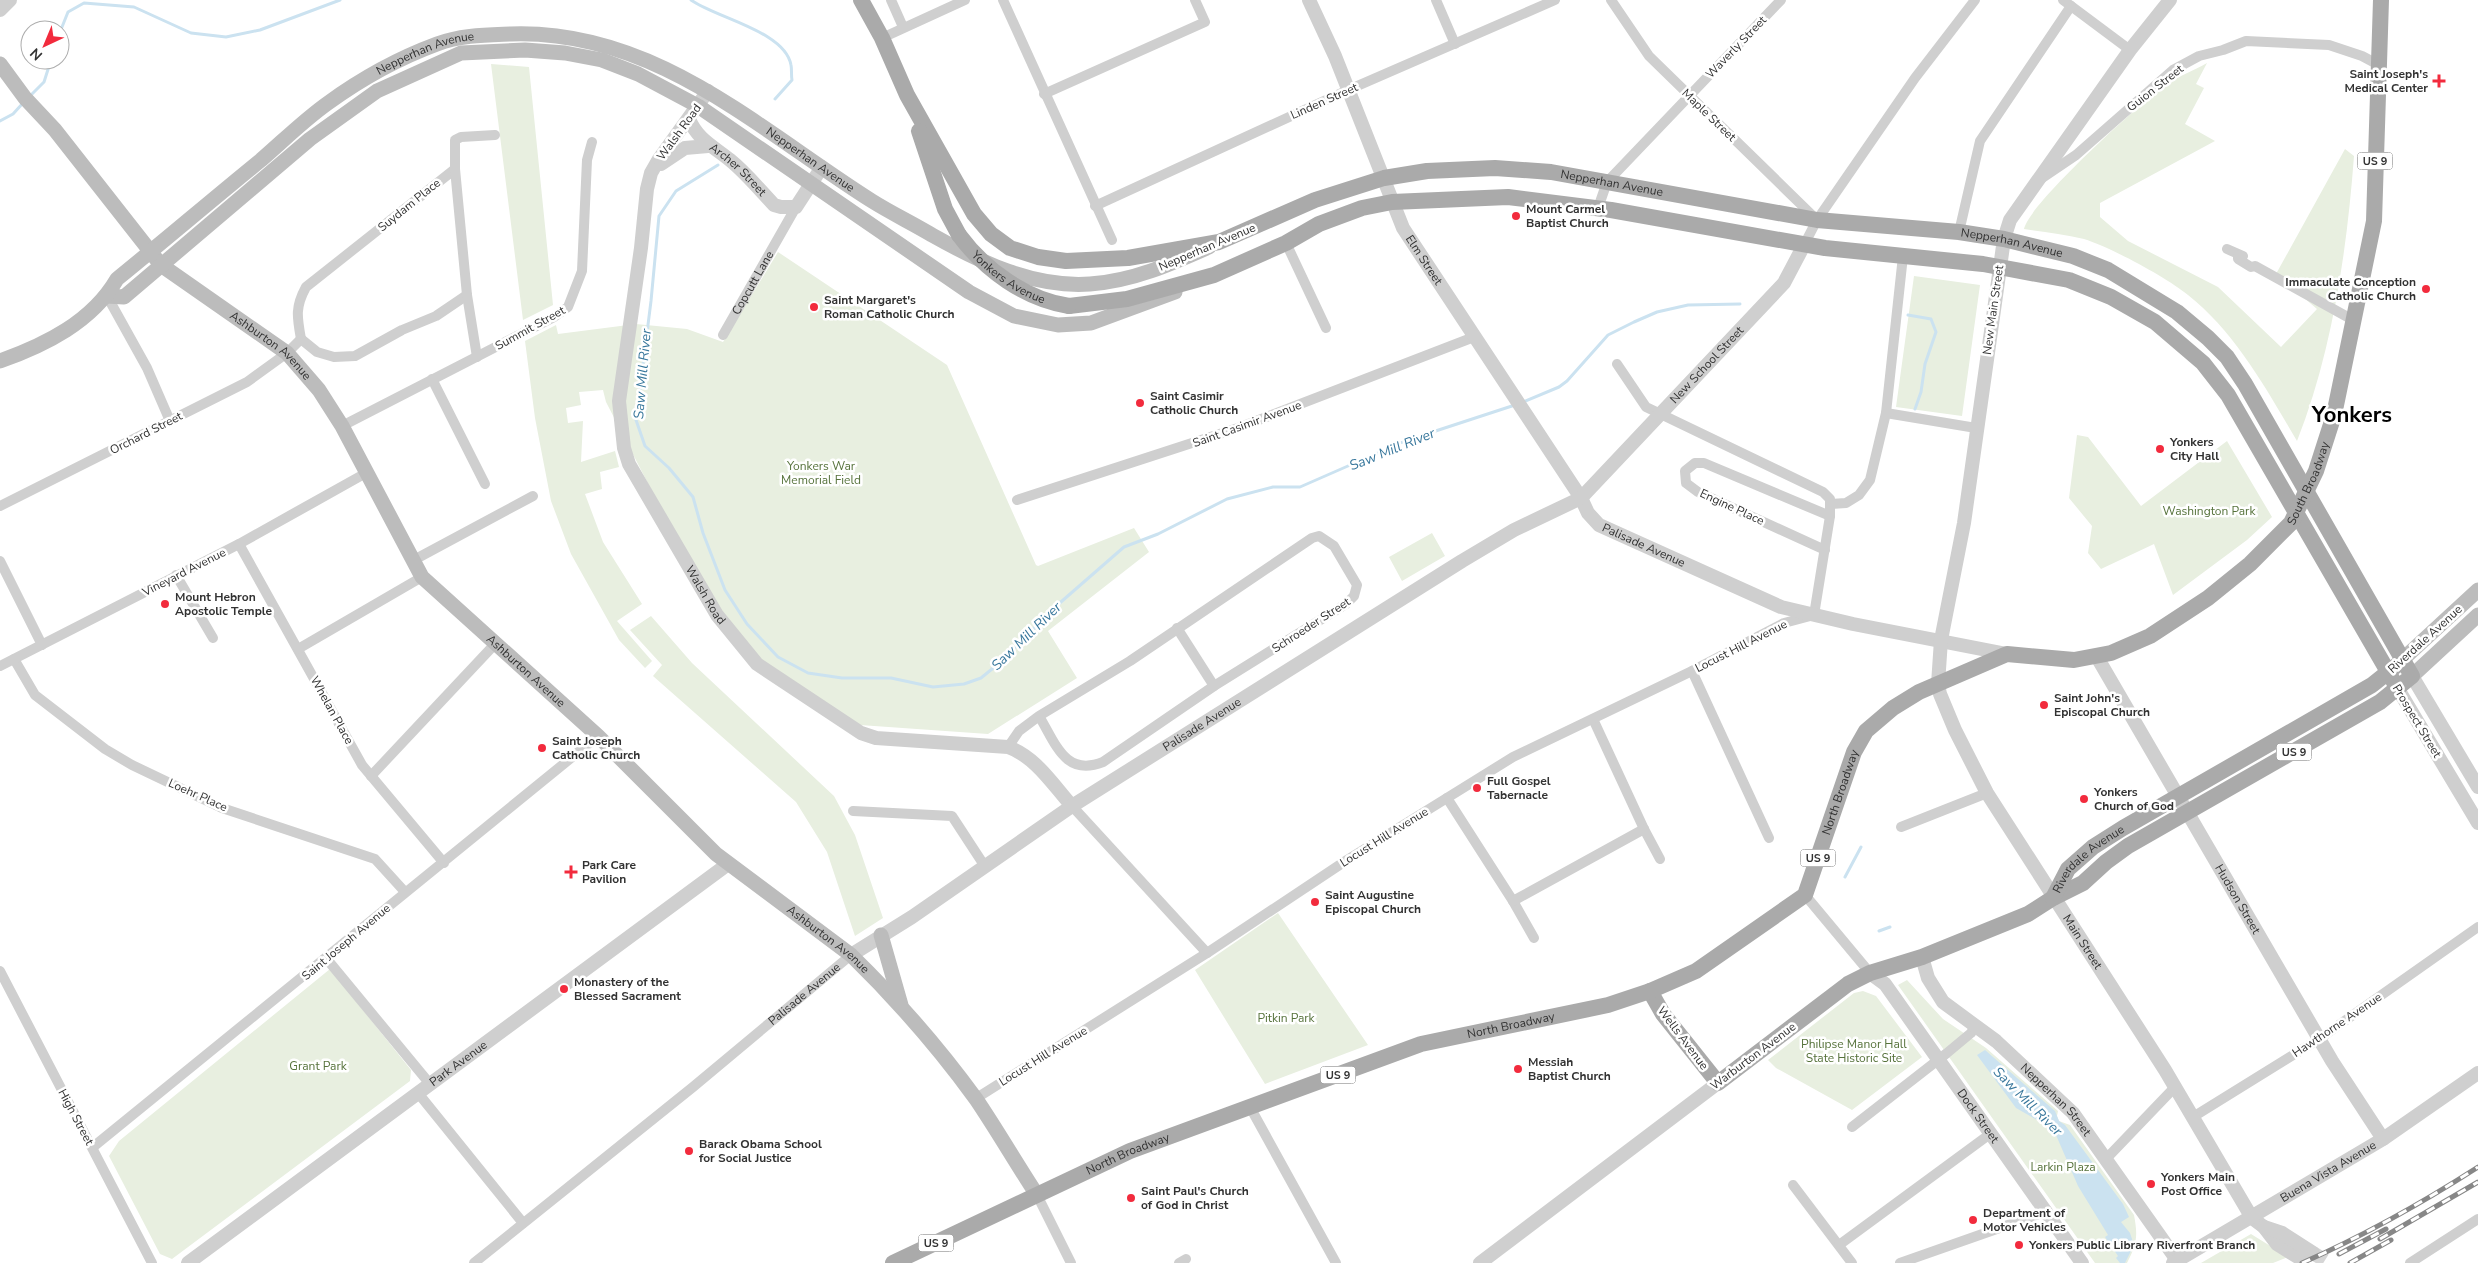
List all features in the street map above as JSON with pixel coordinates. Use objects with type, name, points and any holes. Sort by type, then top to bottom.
[{"type":"main road","name":"Yonkers Avenue","points":[[861,0],[882,38],[907,95],[945,209],[959,235],[982,263],[1027,292],[1069,306],[1127,299],[1214,275]]},
{"type":"main road","name":"South Broadway","points":[[2008,654],[2074,660],[2097,657],[2127,647],[2150,636],[2208,598],[2250,564],[2287,528],[2296,514],[2307,492],[2334,415],[2374,221],[2377,64],[2381,0]]},
{"type":"main road","name":"Nepperhan Avenue","points":[[0,361],[63,333],[107,296],[117,279],[330,102],[398,62],[454,38],[524,34],[560,35],[618,48],[645,59],[708,92],[873,201],[948,244],[1020,276],[1056,282],[1089,284],[1130,278],[1170,265],[1315,200],[1384,178],[1427,171],[1495,168],[1551,172],[1817,220],[1959,232],[2004,239],[2073,256],[2108,270],[2177,312],[2227,357],[2245,384],[2307,492]]},
{"type":"main road","name":"Nepperhan Avenue","points":[[107,296],[124,297],[333,120],[383,88],[460,53],[525,50],[565,53],[602,60],[638,74],[698,106],[969,292],[1014,316],[1058,325],[1091,323],[1214,275],[1286,243],[1319,224],[1362,208],[1392,202],[1508,197],[1598,208],[1804,245],[1999,268],[2069,280],[2111,297],[2155,322],[2187,348],[2228,395],[2296,514]]},
{"type":"main road","name":"Ashburton Avenue","points":[[0,64],[25,98],[55,130],[161,266],[287,353],[319,390],[342,426],[422,577],[598,736],[728,864],[851,955],[902,1009],[975,1099],[1037,1195]]},
{"type":"main road","points":[[0,83],[25,98]]},
{"type":"main road","name":"Yonkers Avenue","points":[[907,95],[974,214],[991,234],[1010,248],[1038,257],[1066,261],[1128,258],[1219,242]]},
{"type":"main road","name":"Prospect Street","points":[[2307,492],[2412,676]]},
{"type":"main road","name":"Prospect Street","points":[[2296,514],[2398,689]]},
{"type":"main road","name":"Riverdale Avenue","points":[[2053,898],[2068,870],[2093,847],[2372,685],[2389,672],[2478,590]]},
{"type":"main road","name":"Riverdale Avenue","points":[[2053,898],[2084,883],[2106,862],[2128,846],[2380,702],[2398,689],[2478,615]]},
{"type":"main road","name":"North Broadway","points":[[893,1263],[1130,1151],[1421,1044],[1608,1005],[1650,991],[1696,970],[1805,895],[1860,741],[1878,720],[1893,708],[1938,684],[2008,654]]},
{"type":"main road","name":"Warburton Avenue","points":[[1718,1083],[1848,984],[1870,973],[1922,956],[2028,914],[2053,898]]},
{"type":"main road","points":[[881,935],[902,1009]]},
{"type":"main road","name":"Wells Avenue","points":[[1650,991],[1663,1014],[1718,1083]]},
{"type":"street","points":[[0,10],[10,0]]},
{"type":"street","points":[[891,0],[903,27]]},
{"type":"street","points":[[882,38],[965,0]]},
{"type":"street","points":[[1003,0],[1044,94],[1112,240]]},
{"type":"street","points":[[1044,94],[1205,22],[1195,0]]},
{"type":"street","name":"Elm Street","points":[[1308,0],[1348,90],[1403,228],[1581,498]]},
{"type":"street","points":[[1436,0],[1455,44]]},
{"type":"street","name":"Linden Street","points":[[1095,206],[1348,90],[1555,0]]},
{"type":"street","name":"Maple Street","points":[[1611,0],[1649,56],[1817,220]]},
{"type":"street","name":"Waverly Street","points":[[1598,208],[1607,182],[1781,0]]},
{"type":"street","name":"New School Street","points":[[1581,498],[1784,283],[1817,220],[1915,78],[1975,0]]},
{"type":"street","name":"New Main Street","points":[[1941,640],[1964,523],[1999,268],[2004,239],[2010,220],[2130,50],[2170,0]]},
{"type":"street","points":[[1959,232],[1980,141],[2067,3],[2130,50]]},
{"type":"street","name":"Guion Street","points":[[2038,181],[2076,155],[2173,70],[2199,56],[2224,50],[2246,41],[2320,44],[2329,45],[2362,56],[2377,64]]},
{"type":"street","name":"Walsh Road","points":[[708,92],[651,173],[647,189],[641,248],[619,401],[624,448],[629,464],[717,615],[758,664],[861,733],[876,738],[1008,747],[1019,751],[1031,760],[1072,806]]},
{"type":"street","name":"Archer Street","points":[[689,119],[694,130],[708,146],[730,160],[774,205],[781,208],[796,207]]},
{"type":"street","points":[[455,169],[455,140],[461,136],[494,135]]},
{"type":"street","name":"Summit Street","points":[[342,426],[477,357],[568,307],[582,271],[587,160],[592,142]]},
{"type":"street","name":"Walsh Road","points":[[651,173],[670,156],[686,148],[708,146]]},
{"type":"street","name":"Copcutt Lane","points":[[724,335],[796,207],[822,167]]},
{"type":"street","name":"Suydam Place","points":[[455,169],[467,295],[477,357]]},
{"type":"street","name":"Suydam Place","points":[[301,339],[297,316],[298,302],[306,287],[455,169]]},
{"type":"street","points":[[774,205],[782,220],[782,231]]},
{"type":"street","points":[[1286,243],[1326,328]]},
{"type":"street","points":[[2227,249],[2238,255],[2238,259],[2251,267],[2255,266],[2353,320]]},
{"type":"street","points":[[1831,504],[1846,503],[1865,490],[1870,480],[1886,413],[1903,256]]},
{"type":"street","points":[[301,339],[317,352],[334,357],[356,356],[402,330],[436,316],[467,295]]},
{"type":"street","points":[[107,296],[147,368],[170,421]]},
{"type":"street","name":"Saint Casimir Avenue","points":[[1017,500],[1238,428],[1351,387],[1474,337]]},
{"type":"street","name":"Orchard Street","points":[[0,506],[247,382],[287,353],[301,339]]},
{"type":"street","points":[[1617,364],[1646,407],[1823,492],[1831,504],[1814,615]]},
{"type":"street","points":[[432,379],[485,484]]},
{"type":"street","points":[[1886,413],[1976,428]]},
{"type":"street","name":"Engine Place","points":[[1825,550],[1698,492],[1686,484],[1685,471],[1695,463],[1704,462],[1830,516]]},
{"type":"street","name":"Vineyard Avenue","points":[[0,666],[239,544],[366,473]]},
{"type":"street","points":[[412,561],[533,496]]},
{"type":"street","name":"Palisade Avenue","points":[[474,1263],[693,1087],[851,955],[912,917],[984,865],[1072,806],[1462,561],[1514,530],[1581,498],[1588,513],[1599,525],[1781,607],[2008,654]]},
{"type":"street","name":"Schroeder Street","points":[[1008,747],[1019,730],[1039,716],[1130,661],[1312,538],[1319,536],[1326,539],[1357,585],[1356,591],[1346,604],[1214,686],[1110,757],[1091,767],[1079,767],[1069,762],[1061,753],[1039,716]]},
{"type":"street","name":"Whelan Place","points":[[239,544],[362,764],[444,863]]},
{"type":"street","points":[[0,561],[42,645]]},
{"type":"street","points":[[176,575],[213,638]]},
{"type":"street","points":[[298,649],[422,577]]},
{"type":"street","name":"Locust Hill Avenue","points":[[975,1099],[1208,953],[1347,860],[1513,757],[1692,671],[1784,623],[1814,615]]},
{"type":"street","points":[[1177,628],[1214,686]]},
{"type":"street","name":"Main Street","points":[[1941,640],[1938,684],[1955,730],[1987,793],[2175,1087],[2252,1218],[2264,1227],[2277,1244],[2307,1256]]},
{"type":"street","points":[[371,776],[495,644]]},
{"type":"street","name":"Hudson Street","points":[[2097,657],[2319,1039],[2383,1139]]},
{"type":"street","name":"Loehr Place","points":[[14,659],[35,695],[106,749],[132,764],[222,808],[375,859],[405,892]]},
{"type":"street","points":[[1692,671],[1770,838]]},
{"type":"street","name":"Prospect Street","points":[[2412,676],[2478,788]]},
{"type":"street","name":"Prospect Street","points":[[2398,689],[2478,823]]},
{"type":"street","points":[[1593,718],[1660,859]]},
{"type":"street","name":"Saint Joseph Avenue","points":[[92,1147],[598,736]]},
{"type":"street","points":[[2462,797],[2478,788]]},
{"type":"street","points":[[1901,826],[1987,793]]},
{"type":"street","points":[[1447,798],[1513,901],[1534,938]]},
{"type":"street","points":[[1072,806],[1208,953]]},
{"type":"street","points":[[853,811],[952,816],[984,865]]},
{"type":"street","points":[[1513,901],[1644,828]]},
{"type":"street","name":"Park Avenue","points":[[188,1263],[728,864]]},
{"type":"street","points":[[1805,895],[1870,973]]},
{"type":"street","name":"Hawthorne Avenue","points":[[2193,1117],[2319,1039],[2478,927]]},
{"type":"street","name":"Nepperhan Street","points":[[1922,956],[1935,991],[1955,1011],[1976,1025],[2073,1113],[2175,1262]]},
{"type":"street","points":[[326,958],[430,1084]]},
{"type":"street","name":"High Street","points":[[0,972],[152,1263]]},
{"type":"street","name":"Dock Street","points":[[1870,973],[1885,984],[2082,1263]]},
{"type":"street","points":[[1852,1127],[1971,1033],[1976,1025]]},
{"type":"street","name":"Buena Vista Avenue","points":[[2175,1262],[2383,1139],[2478,1073]]},
{"type":"street","name":"Warburton Avenue","points":[[1480,1263],[1718,1083]]},
{"type":"street","points":[[2105,1160],[2175,1087]]},
{"type":"street","points":[[418,1093],[523,1224]]},
{"type":"street","points":[[1250,1107],[1336,1263]]},
{"type":"street","points":[[1839,1245],[1990,1134]]},
{"type":"street","points":[[1793,1184],[1852,1263]]},
{"type":"street","name":"Ashburton Avenue","points":[[1037,1195],[1071,1263]]},
{"type":"street","points":[[1900,1263],[2045,1212]]},
{"type":"street","points":[[2410,1263],[2478,1218]]},
{"type":"green space","points":[[2207,63],[2196,84],[2204,88],[2185,124],[2215,141],[2100,203],[2100,217],[2128,241],[2218,287],[2281,347],[2317,309],[2276,274],[2345,149],[2354,156],[2347,228],[2329,337],[2320,373],[2297,441],[2262,382],[2235,344],[2221,326],[2188,295],[2152,271],[2123,255],[2095,243],[2069,236],[2024,229],[2030,217],[2063,178],[2131,114],[2168,83]]},
{"type":"green space","points":[[491,64],[529,67],[553,305],[523,320]]},
{"type":"green space","name":"Yonkers War Memorial Field","points":[[778,252],[947,365],[1036,565],[1038,566],[1134,528],[1149,552],[1048,631],[1077,678],[988,734],[860,725],[759,662],[714,605],[656,499],[606,402],[603,390],[579,392],[581,405],[566,408],[568,423],[583,421],[581,462],[615,451],[619,467],[600,472],[602,489],[585,494],[603,542],[642,604],[617,621],[652,661],[645,668],[619,640],[571,554],[551,501],[535,418],[525,341],[556,325],[558,334],[636,324],[687,329],[723,342]]},
{"type":"green space","points":[[1914,276],[1980,285],[1962,416],[1896,407]]},
{"type":"green space","name":"Washington Park","points":[[2077,435],[2088,437],[2141,506],[2227,441],[2272,517],[2247,540],[2173,595],[2154,544],[2101,569],[2088,553],[2092,526],[2069,498]]},
{"type":"green space","points":[[1432,533],[1445,556],[1402,581],[1389,557]]},
{"type":"green space","points":[[651,616],[692,663],[834,796],[855,835],[883,918],[855,936],[827,852],[796,802],[653,676],[662,665],[630,630]]},
{"type":"green space","name":"Pitkin Park","points":[[1278,913],[1368,1045],[1265,1084],[1195,970]]},
{"type":"green space","name":"Grant Park","points":[[330,969],[411,1070],[410,1081],[172,1259],[160,1254],[109,1156],[119,1141]]},
{"type":"green space","name":"Larkin Plaza","points":[[1907,980],[1943,1019],[1986,1048],[2058,1111],[2059,1121],[2070,1125],[2134,1215],[2136,1240],[2127,1263],[2095,1263],[1898,985]]},
{"type":"green space","name":"Philipse Manor Hall State Historic Site","points":[[1863,991],[1876,996],[1922,1057],[1852,1110],[1776,1068],[1768,1060],[1854,993]]},
{"type":"green space","points":[[2251,1234],[2288,1257],[2273,1263],[2201,1263]]},
{"type":"water","points":[[1985,1050],[2055,1111],[2059,1121],[2065,1125],[2123,1204],[2129,1217],[2121,1222],[2130,1233],[2134,1245],[2125,1263],[2120,1263],[2116,1258],[2118,1256],[2105,1237],[2108,1235],[2078,1186],[2056,1135],[2037,1120],[2016,1108],[1977,1055]]},
{"type":"waterway","name":"Saw Mill River","points":[[65,20],[68,12],[84,3],[134,7],[191,33],[226,37],[260,30],[340,0]]},
{"type":"waterway","name":"Saw Mill River","points":[[691,0],[702,7],[763,34],[786,53],[791,65],[792,80],[775,99]]},
{"type":"waterway","name":"Saw Mill River","points":[[29,97],[44,82],[48,70]]},
{"type":"waterway","name":"Saw Mill River","points":[[0,121],[13,114],[23,103]]},
{"type":"waterway","name":"Saw Mill River","points":[[718,165],[676,191],[659,216],[651,301],[636,420],[645,446],[669,468],[693,497],[703,533],[725,590],[747,624],[778,657],[808,673],[842,678],[891,678],[933,687],[964,684],[981,678],[1003,660],[1054,608],[1124,547],[1158,534],[1227,499],[1273,487],[1300,487],[1405,441],[1515,405]]},
{"type":"waterway","name":"Saw Mill River","points":[[1523,402],[1559,387],[1567,381],[1608,335],[1634,322],[1657,312],[1688,305],[1740,304]]},
{"type":"waterway","name":"Saw Mill River","points":[[1908,315],[1931,319],[1936,332],[1925,364],[1921,392],[1915,409]]},
{"type":"waterway","name":"Saw Mill River","points":[[1845,877],[1861,847]]},
{"type":"waterway","name":"Saw Mill River","points":[[1879,931],[1890,927]]},
{"type":"tunnel","points":[[2313,1253],[2329,1263]]},
{"type":"railway","points":[[2302,1263],[2392,1218],[2478,1167]]},
{"type":"railway","points":[[2380,1239],[2478,1182]]},
{"type":"railway","points":[[2339,1254],[2386,1229]]},
{"type":"railway","points":[[2350,1263],[2391,1240]]},
{"type":"place","name":"Saint Joseph's Medical Center","points":[[2439,81]]},
{"type":"place","name":"Mount Carmel Baptist Church","points":[[1516,216]]},
{"type":"place","name":"Immaculate Conception Catholic Church","points":[[2426,289]]},
{"type":"place","name":"Saint Margaret's Roman Catholic Church","points":[[814,307]]},
{"type":"place","name":"Saint Casimir Catholic Church","points":[[1140,403]]},
{"type":"place","name":"Yonkers City Hall","points":[[2160,449]]},
{"type":"place","name":"Mount Hebron Apostolic Temple","points":[[165,604]]},
{"type":"place","name":"Saint John's Episcopal Church","points":[[2044,705]]},
{"type":"place","name":"Saint Joseph Catholic Church","points":[[542,748]]},
{"type":"place","name":"Full Gospel Tabernacle","points":[[1477,788]]},
{"type":"place","name":"Yonkers Church of God","points":[[2084,799]]},
{"type":"place","name":"Park Care Pavilion","points":[[571,872]]},
{"type":"place","name":"Saint Augustine Episcopal Church","points":[[1315,902]]},
{"type":"place","name":"Monastery of the Blessed Sacrament","points":[[564,989]]},
{"type":"place","name":"Messiah Baptist Church","points":[[1518,1069]]},
{"type":"place","name":"Barack Obama School for Social Justice","points":[[689,1151]]},
{"type":"place","name":"Yonkers Main Post Office","points":[[2151,1184]]},
{"type":"place","name":"Saint Paul's Church of God in Christ","points":[[1131,1198]]},
{"type":"place","name":"Department of Motor Vehicles","points":[[1973,1220]]},
{"type":"place","name":"Yonkers Public Library Riverfront Branch","points":[[2019,1245]]},
{"type":"district","name":"Yonkers","points":[[2352,414]]}]
